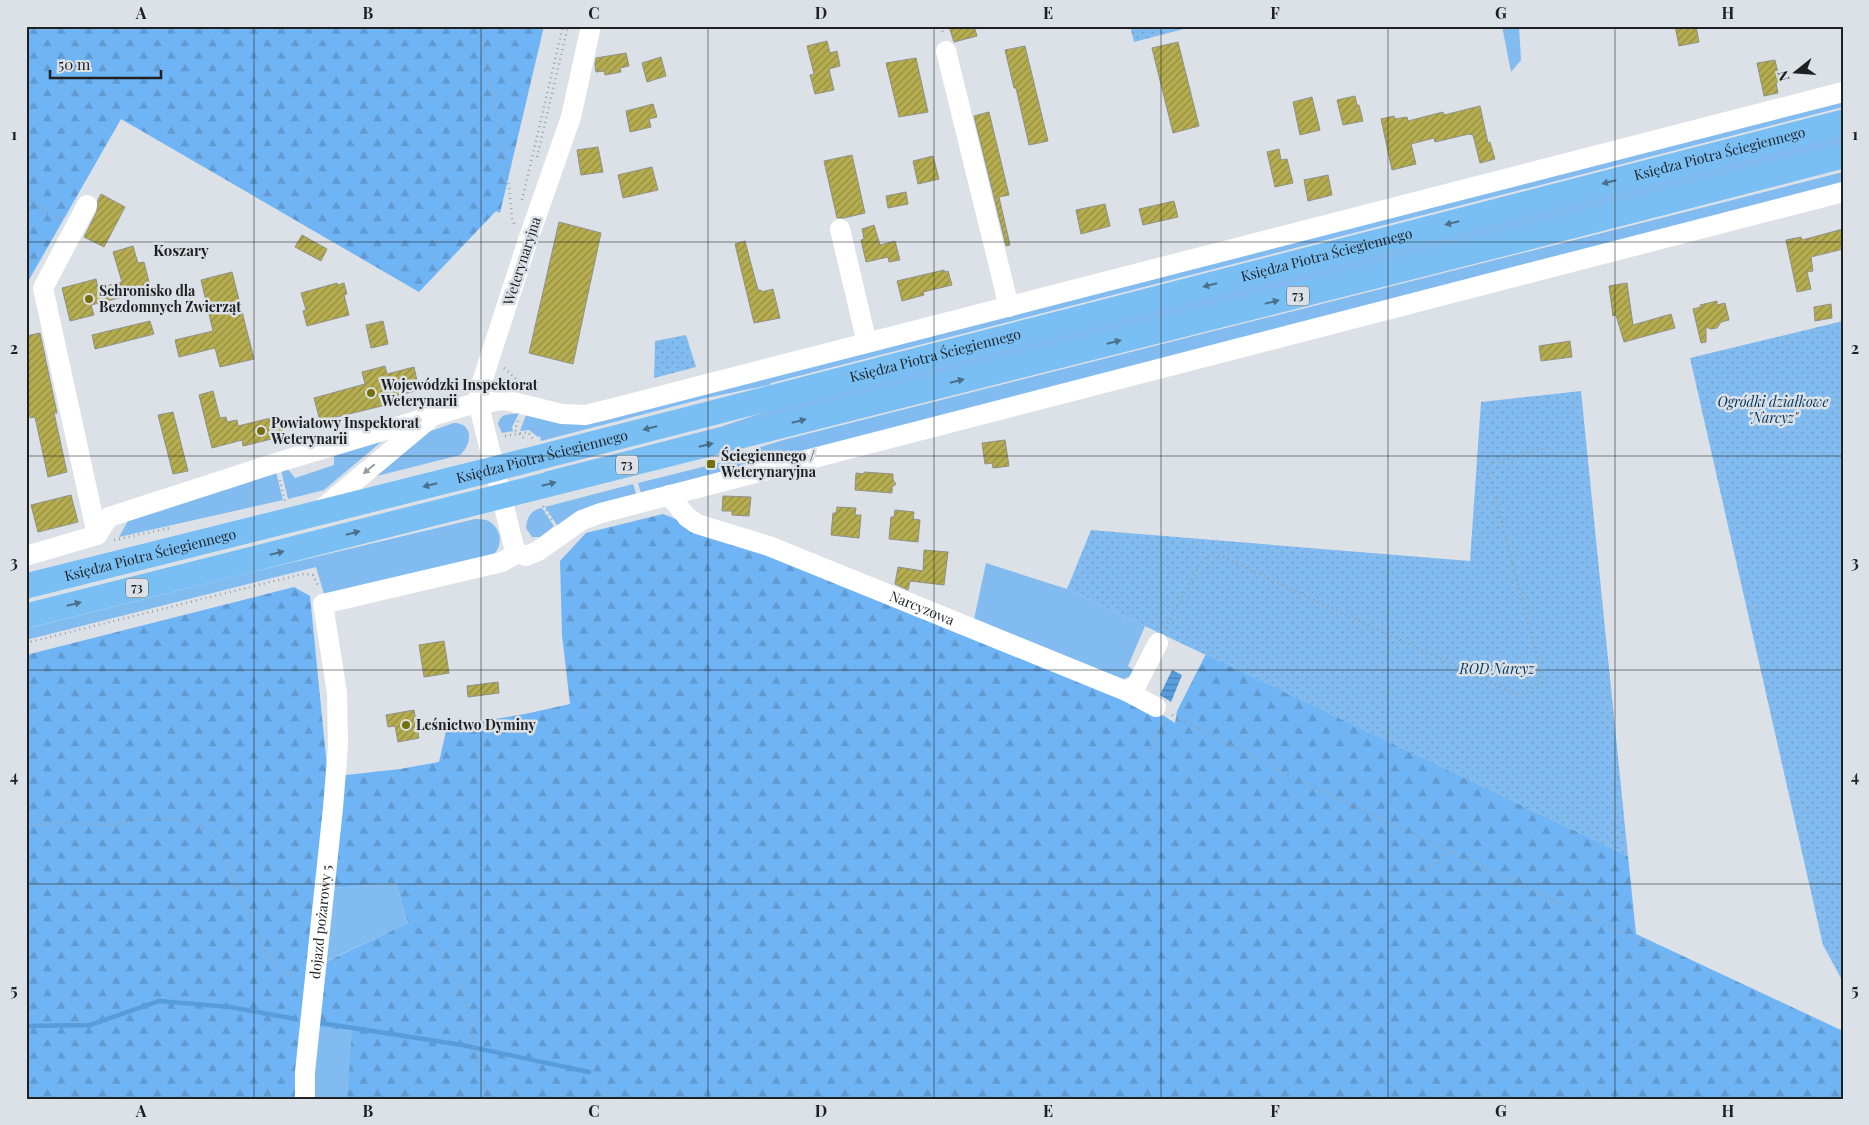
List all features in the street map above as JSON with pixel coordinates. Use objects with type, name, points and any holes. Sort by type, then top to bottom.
[{"type":"main road","name":"Księdza Piotra Ściegiennego","points":[[26,586],[494,469],[1843,122]]},
{"type":"main road","name":"Księdza Piotra Ściegiennego","points":[[26,616],[1526,238],[1843,156]]},
{"type":"street","name":"Weterynaryjna","points":[[518,553],[514,547],[494,469],[479,406],[479,391],[571,117],[591,26]]},
{"type":"street","points":[[946,51],[1009,307]]},
{"type":"street","points":[[104,538],[109,517],[469,405],[479,406],[505,400],[562,414],[585,415],[1843,92]]},
{"type":"street","points":[[323,604],[502,562],[518,553],[526,556],[531,555],[582,520],[601,512],[1843,192]]},
{"type":"street","points":[[87,205],[42,288],[104,538]]},
{"type":"street","points":[[840,229],[865,335]]},
{"type":"street","points":[[316,513],[433,415]]},
{"type":"street","name":"Narcyzowa","points":[[669,495],[687,517],[697,524],[769,546],[1126,691],[1163,710]]},
{"type":"street","points":[[26,556],[104,538]]},
{"type":"street","name":"dojazd pożarowy 5","points":[[305,1099],[305,1072],[338,746],[337,693],[323,604]]},
{"type":"street","points":[[1126,691],[1132,690],[1136,686],[1160,638]]},
{"type":"path","points":[[479,26],[515,227],[518,218]]},
{"type":"path","points":[[522,201],[563,26]]},
{"type":"path","points":[[26,198],[69,224]]},
{"type":"path","points":[[504,368],[527,390]]},
{"type":"path","points":[[521,416],[515,428],[525,438],[527,444]]},
{"type":"path","points":[[501,434],[504,436],[528,432],[535,442]]},
{"type":"path","points":[[1160,638],[1203,559],[1212,555],[1221,556],[1515,694],[1525,693],[1534,688],[1541,677],[1540,670],[1487,467],[1493,463],[1550,447]]},
{"type":"path","points":[[280,479],[286,503],[281,504]]},
{"type":"path","points":[[550,503],[542,505],[555,524]]},
{"type":"path","points":[[104,538],[171,528]]},
{"type":"path","points":[[26,643],[302,574],[313,575],[323,604]]},
{"type":"path","points":[[1148,753],[1163,710],[1304,782],[1673,960]]},
{"type":"path","points":[[26,826],[58,823],[115,825],[147,819],[184,819],[214,833],[265,950],[282,972],[314,984]]},
{"type":"path","points":[[1415,873],[1437,864],[1448,851]]},
{"type":"path","points":[[429,937],[447,962],[456,980],[468,1013],[478,1070],[494,1099]]},
{"type":"green space","points":[[26,26],[544,26],[500,213],[496,211],[419,292],[121,119],[26,285]]},
{"type":"green space","points":[[1130,26],[1195,26],[1134,42]]},
{"type":"green space","points":[[1502,26],[1519,26],[1521,60],[1511,72]]},
{"type":"green space","points":[[1843,99],[1843,107],[769,385],[706,398],[541,441],[540,436],[538,437],[529,430],[520,431],[526,415],[548,419]]},
{"type":"green space","points":[[1843,131],[1843,147],[545,475],[544,472],[720,427],[783,406]]},
{"type":"green space","points":[[1843,172],[1843,185],[642,496],[638,483],[755,454],[754,449],[787,439]]},
{"type":"green space","name":"Ogródki działkowe \"Narcyz\"","points":[[1843,321],[1843,982],[1823,945],[1690,358]]},
{"type":"green space","points":[[686,335],[696,367],[654,378],[655,341]]},
{"type":"green space","name":"ROD Narcyz","points":[[1581,391],[1628,856],[1067,589],[1091,530],[1470,561],[1481,402]]},
{"type":"green space","points":[[517,410],[519,413],[512,427],[513,431],[502,433],[498,424],[500,418],[516,414]]},
{"type":"green space","points":[[454,423],[465,427],[469,435],[467,446],[460,455],[373,477],[429,426],[431,431]]},
{"type":"green space","points":[[387,437],[324,490],[288,499],[281,470],[288,469],[295,478],[334,465],[334,454]]},
{"type":"green space","points":[[276,472],[283,500],[119,537],[129,519]]},
{"type":"green space","points":[[633,484],[637,497],[559,528],[545,507]]},
{"type":"green space","points":[[542,508],[554,526],[540,537],[532,537],[526,528],[527,521],[532,512]]},
{"type":"green space","points":[[663,514],[1164,716],[1175,723],[1177,711],[1206,654],[1628,856],[1636,934],[1843,1031],[1843,1099],[347,1099],[352,1031],[313,1027],[310,1099],[26,1099],[26,655],[294,587],[310,596],[328,777],[400,769],[439,762],[447,727],[525,714],[570,704],[562,635],[560,561],[586,533]],"holes":[[[396,883],[408,923],[319,965],[332,888]]]},
{"type":"green space","points":[[475,519],[488,521],[497,529],[500,543],[493,555],[324,594],[316,567],[26,640],[26,629],[248,573]]},
{"type":"green space","points":[[986,563],[1067,589],[1145,626],[1128,666],[1133,670],[1130,676],[1124,679],[1115,678],[973,624]]},
{"type":"green space","points":[[396,883],[408,923],[318,965],[332,888]]},
{"type":"green space","points":[[313,1027],[353,1031],[347,1099],[310,1099]]},
{"type":"shaded area","points":[[1172,670],[1182,675],[1171,702],[1160,695]]},
{"type":"building","points":[[949,26],[974,26],[977,36],[954,42]]},
{"type":"building","points":[[1675,26],[1696,26],[1699,42],[1679,46]]},
{"type":"building","points":[[827,41],[830,53],[837,51],[840,66],[829,69],[834,90],[815,94],[810,75],[814,74],[807,46]]},
{"type":"building","points":[[1178,42],[1199,126],[1173,133],[1152,48]]},
{"type":"building","points":[[1025,46],[1048,141],[1029,145],[1005,50]]},
{"type":"building","points":[[626,53],[629,66],[620,68],[621,72],[605,75],[604,71],[596,72],[596,58]]},
{"type":"building","points":[[661,57],[666,76],[647,82],[642,63]]},
{"type":"building","points":[[916,58],[928,112],[899,117],[886,63]]},
{"type":"building","points":[[1775,60],[1780,82],[1776,83],[1778,93],[1764,96],[1757,63]]},
{"type":"building","points":[[1355,96],[1363,121],[1343,125],[1337,100]]},
{"type":"building","points":[[1312,97],[1320,130],[1300,135],[1293,102]]},
{"type":"building","points":[[653,104],[657,117],[649,119],[651,127],[630,132],[626,111]]},
{"type":"building","points":[[1480,106],[1488,143],[1490,142],[1495,159],[1480,163],[1473,135],[1469,134],[1435,142],[1434,138],[1411,144],[1416,164],[1392,170],[1381,119],[1394,116],[1395,119],[1407,117],[1408,121],[1443,112],[1444,115]]},
{"type":"building","points":[[989,112],[1009,195],[999,197],[1010,245],[1006,246],[974,116]]},
{"type":"building","points":[[598,147],[603,172],[581,175],[577,150]]},
{"type":"building","points":[[1279,149],[1281,160],[1287,159],[1293,183],[1275,187],[1267,152]]},
{"type":"building","points":[[852,155],[865,213],[837,218],[824,161]]},
{"type":"building","points":[[933,156],[939,179],[918,184],[913,161]]},
{"type":"building","points":[[652,167],[658,190],[623,198],[618,175]]},
{"type":"building","points":[[1328,175],[1332,195],[1308,201],[1304,180]]},
{"type":"building","points":[[906,192],[908,204],[888,208],[886,196]]},
{"type":"building","points":[[101,194],[125,207],[104,247],[84,237],[97,211],[98,200]]},
{"type":"building","points":[[1174,201],[1178,217],[1143,225],[1139,209]]},
{"type":"building","points":[[1105,204],[1110,226],[1081,234],[1076,210]]},
{"type":"building","points":[[559,222],[601,233],[573,364],[529,353]]},
{"type":"building","points":[[874,225],[880,245],[895,241],[900,260],[889,262],[888,257],[866,262],[861,240],[864,239],[862,229]]},
{"type":"building","points":[[1843,229],[1843,249],[1811,257],[1813,271],[1807,272],[1811,289],[1797,292],[1786,240],[1801,237],[1802,240]]},
{"type":"building","points":[[302,235],[327,249],[321,261],[295,247]]},
{"type":"building","points":[[745,241],[758,290],[761,290],[761,292],[773,289],[780,318],[754,323],[735,244]]},
{"type":"building","name":"Schronisko dla Bezdomnych Zwierząt","points":[[133,246],[138,263],[144,262],[151,290],[91,305],[94,315],[70,321],[62,288],[96,279],[98,288],[122,282],[113,252]]},
{"type":"building","points":[[944,270],[945,272],[948,271],[952,285],[923,292],[924,295],[902,301],[897,281]]},
{"type":"building","points":[[232,272],[254,359],[220,367],[215,348],[179,357],[175,340],[213,331],[201,280]]},
{"type":"building","points":[[337,283],[338,285],[344,283],[347,294],[344,295],[349,315],[307,326],[303,311],[306,310],[301,293]]},
{"type":"building","points":[[1627,283],[1633,325],[1671,314],[1675,328],[1624,342],[1616,315],[1613,316],[1609,286]]},
{"type":"building","points":[[1717,301],[1717,305],[1725,303],[1729,320],[1721,322],[1717,328],[1711,329],[1706,327],[1706,342],[1701,343],[1693,309],[1701,307],[1700,305]]},
{"type":"building","points":[[1831,304],[1832,318],[1815,321],[1814,307]]},
{"type":"building","points":[[150,321],[154,334],[95,349],[92,335]]},
{"type":"building","points":[[383,321],[388,344],[371,348],[366,325]]},
{"type":"building","points":[[40,333],[57,413],[54,413],[67,472],[48,477],[35,417],[30,418],[26,400],[26,336]]},
{"type":"building","points":[[1570,341],[1572,357],[1541,361],[1539,346]]},
{"type":"building","name":"Wojewódzki Inspektorat Weterynarii","points":[[385,366],[387,374],[414,367],[419,390],[388,398],[390,404],[320,421],[314,398],[365,384],[362,372]]},
{"type":"building","points":[[213,391],[220,418],[226,417],[227,422],[237,420],[238,426],[279,416],[284,436],[243,446],[242,440],[212,448],[199,395]]},
{"type":"building","points":[[173,412],[188,471],[173,474],[158,415]]},
{"type":"building","points":[[1005,440],[1009,466],[993,468],[992,463],[985,464],[982,443]]},
{"type":"building","points":[[864,472],[893,474],[893,480],[896,484],[892,487],[892,493],[855,490],[856,473],[864,474]]},
{"type":"building","points":[[71,495],[78,522],[38,532],[31,505]]},
{"type":"building","points":[[723,496],[751,497],[749,516],[732,515],[732,511],[722,511]]},
{"type":"building","points":[[837,507],[856,508],[855,515],[861,515],[859,538],[831,535],[833,513],[836,513]]},
{"type":"building","points":[[895,510],[914,512],[913,519],[920,520],[918,542],[889,539],[891,517],[894,517]]},
{"type":"building","points":[[924,550],[948,552],[944,585],[910,581],[908,590],[895,584],[898,567],[923,571]]},
{"type":"building","points":[[444,641],[449,673],[424,677],[419,645]]},
{"type":"building","points":[[498,682],[499,693],[468,697],[467,686]]},
{"type":"building","points":[[414,710],[419,738],[398,742],[395,726],[388,727],[386,715]]},
{"type":"waterway","points":[[26,1026],[90,1025],[159,1001],[230,1007],[296,1019]]},
{"type":"waterway","points":[[321,1023],[462,1045],[589,1072]]},
{"type":"place","name":"Schronisko dla Bezdomnych Zwierząt","points":[[89,299]]},
{"type":"place","name":"Wojewódzki Inspektorat Weterynarii","points":[[371,393]]},
{"type":"place","name":"Powiatowy Inspektorat Weterynarii","points":[[261,431]]},
{"type":"place","name":"Ściegiennego / Weterynaryjna","points":[[711,464]]},
{"type":"place","name":"Leśnictwo Dyminy","points":[[406,725]]},
{"type":"district","name":"Koszary","points":[[181,251]]}]
